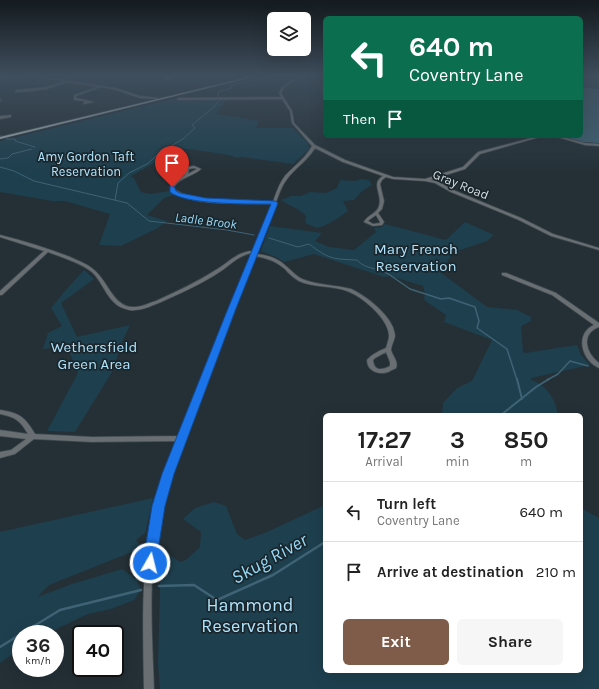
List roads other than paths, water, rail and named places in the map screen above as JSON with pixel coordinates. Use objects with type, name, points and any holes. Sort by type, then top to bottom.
[{"type":"main road","points":[[0,138],[123,108]]},
{"type":"street","name":"Gray Road","points":[[289,108],[294,126],[314,146],[344,162],[385,176],[436,182],[463,196],[488,205],[552,235],[599,249]]},
{"type":"street","points":[[425,180],[464,168],[479,153],[535,138]]},
{"type":"street","points":[[562,138],[585,144],[599,145]]},
{"type":"street","points":[[149,689],[148,630],[150,563],[158,506],[168,474],[231,311],[287,175],[311,152],[314,146]]},
{"type":"street","points":[[186,174],[174,183],[172,187],[175,193],[182,196],[213,201],[275,203]]},
{"type":"street","points":[[377,214],[383,198],[378,184],[385,176]]},
{"type":"street","points":[[0,236],[78,262],[88,268],[99,278],[117,303],[126,308],[135,309],[156,302],[218,271],[245,252],[265,256],[276,260],[292,274],[302,280],[317,285],[347,290],[359,295],[384,318],[390,327],[392,336],[388,349],[394,364],[392,369],[382,372],[371,367],[369,364],[370,359],[388,349]]},
{"type":"street","points":[[0,294],[46,251]]},
{"type":"street","points":[[504,274],[554,294],[598,325],[586,333],[584,343],[590,359],[599,366]]},
{"type":"street","points":[[0,288],[8,286]]},
{"type":"street","points":[[0,412],[16,416],[23,420],[27,424],[33,437]]},
{"type":"street","points":[[0,433],[33,437],[92,439],[183,438]]},
{"type":"street","points":[[0,455],[13,452],[33,437]]},
{"type":"waterway","points":[[115,200],[118,183],[129,173],[147,164],[161,152],[183,139],[195,128],[192,125],[212,108]]},
{"type":"waterway","name":"Ladle Brook","points":[[6,139],[15,139],[15,141],[35,147]]},
{"type":"waterway","name":"Ladle Brook","points":[[0,159],[8,158],[12,154],[32,149]]},
{"type":"waterway","name":"Ladle Brook","points":[[0,167],[14,171],[34,181],[127,203],[149,221],[227,230],[254,235]]},
{"type":"waterway","name":"Ladle Brook","points":[[269,238],[298,247],[309,244],[321,253],[331,257],[357,260],[368,267],[388,274]]},
{"type":"waterway","name":"Ladle Brook","points":[[387,273],[410,289],[441,299],[449,298],[475,307],[479,321],[477,328],[507,349],[517,380]]},
{"type":"waterway","name":"Skug River","points":[[547,380],[558,374],[570,361],[588,366]]},
{"type":"waterway","name":"Ladle Brook","points":[[517,379],[522,398]]},
{"type":"waterway","name":"Skug River","points":[[522,398],[549,379]]},
{"type":"waterway","name":"Skug River","points":[[504,413],[522,398]]},
{"type":"waterway","name":"Skug River","points":[[159,586],[194,585],[217,600],[273,575],[323,543]]},
{"type":"waterway","name":"Skug River","points":[[0,647],[60,610],[141,590]]},
{"type":"park label","name":"Amy Gordon Taft Reservation","points":[[86,164]]},
{"type":"park label","name":"Mary French Reservation","points":[[416,258]]},
{"type":"park label","name":"Wethersfield Green Area","points":[[94,356]]},
{"type":"park label","name":"Hammond Reservation","points":[[250,615]]}]
